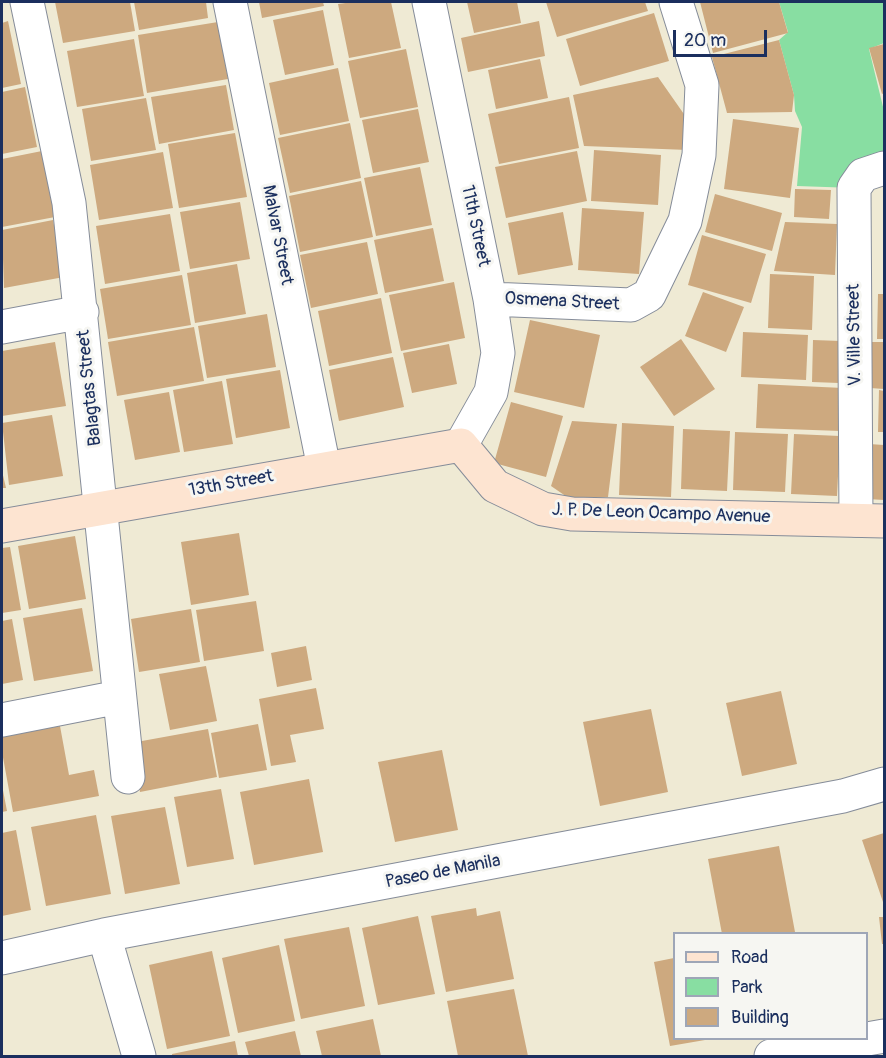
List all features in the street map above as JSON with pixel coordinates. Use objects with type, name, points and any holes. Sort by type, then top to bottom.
[{"type":"street","name":"Balagtas Street","points":[[27,2],[69,203],[128,777]]},
{"type":"street","name":"Malvar Street","points":[[230,2],[324,468]]},
{"type":"street","name":"11th Street","points":[[429,2],[490,299],[498,353],[491,392],[461,445]]},
{"type":"street","name":"Osmena Street","points":[[490,299],[631,305],[649,295],[685,221],[699,155],[702,85],[676,2]]},
{"type":"street","name":"V. Ville Street","points":[[870,520],[854,188],[863,175],[885,168]]},
{"type":"street","points":[[2,327],[82,312]]},
{"type":"street","name":"13th Street","points":[[2,526],[461,445]]},
{"type":"street","name":"J. P. De Leon Ocampo Avenue","points":[[461,445],[495,486],[543,509],[572,514],[870,520]]},
{"type":"street","points":[[2,720],[119,697]]},
{"type":"street","name":"Paseo de Manila","points":[[2,958],[104,935],[843,796],[885,784]]},
{"type":"street","points":[[104,935],[139,1056]]},
{"type":"street","points":[[868,1039],[885,1036]]},
{"type":"street","points":[[771,1056],[862,1040]]},
{"type":"green space","points":[[779,2],[884,2],[884,43],[869,49],[884,111],[884,160],[854,188],[797,186],[802,127],[795,111],[794,95],[779,40],[788,32]]},
{"type":"building","points":[[55,2],[130,2],[135,31],[63,43]]},
{"type":"building","points":[[134,2],[206,2],[208,18],[139,30]]},
{"type":"building","points":[[259,2],[323,2],[324,6],[262,18]]},
{"type":"building","points":[[391,2],[401,48],[349,58],[338,4]]},
{"type":"building","points":[[467,2],[517,2],[521,23],[474,33]]},
{"type":"building","points":[[546,2],[645,2],[648,11],[557,37]]},
{"type":"building","points":[[700,2],[779,2],[788,33],[713,53]]},
{"type":"building","points":[[323,10],[334,65],[285,75],[273,20]]},
{"type":"building","points":[[654,13],[669,61],[580,86],[566,39]]},
{"type":"building","points":[[8,21],[21,84],[2,88],[2,23]]},
{"type":"building","points":[[539,21],[545,56],[468,72],[461,38]]},
{"type":"building","points":[[218,22],[228,79],[147,93],[138,35]]},
{"type":"building","points":[[134,39],[144,96],[77,107],[67,51]]},
{"type":"building","points":[[779,40],[794,95],[792,112],[727,113],[712,57]]},
{"type":"building","points":[[884,44],[884,93],[882,94],[869,48]]},
{"type":"building","points":[[406,49],[418,107],[360,118],[348,61]]},
{"type":"building","points":[[540,59],[548,98],[496,109],[488,70]]},
{"type":"building","points":[[338,68],[349,121],[280,135],[269,83]]},
{"type":"building","points":[[658,77],[693,127],[688,150],[584,146],[573,95]]},
{"type":"building","points":[[226,85],[234,130],[159,144],[151,97]]},
{"type":"building","points":[[25,87],[37,147],[2,154],[2,92]]},
{"type":"building","points":[[569,97],[579,148],[499,164],[488,114]]},
{"type":"building","points":[[146,98],[156,150],[91,161],[82,109]]},
{"type":"building","points":[[418,109],[429,162],[373,173],[362,120]]},
{"type":"building","points":[[733,119],[799,128],[790,198],[724,189]]},
{"type":"building","points":[[350,123],[361,178],[290,193],[278,138]]},
{"type":"building","points":[[235,133],[247,197],[179,208],[168,144]]},
{"type":"building","points":[[594,150],[661,155],[658,205],[591,201]]},
{"type":"building","points":[[42,151],[55,217],[2,227],[2,159]]},
{"type":"building","points":[[577,151],[587,201],[506,218],[495,167]]},
{"type":"building","points":[[163,152],[173,208],[99,220],[90,165]]},
{"type":"building","points":[[420,167],[432,225],[376,236],[364,178]]},
{"type":"building","points":[[361,181],[373,237],[300,252],[289,196]]},
{"type":"building","points":[[795,189],[831,190],[829,219],[794,217]]},
{"type":"building","points":[[715,194],[782,213],[772,251],[705,232]]},
{"type":"building","points":[[240,202],[250,259],[190,269],[180,212]]},
{"type":"building","points":[[582,208],[644,212],[639,274],[578,270]]},
{"type":"building","points":[[563,212],[573,265],[518,275],[508,223]]},
{"type":"building","points":[[170,214],[180,271],[105,284],[96,226]]},
{"type":"building","points":[[53,220],[64,277],[4,288],[2,230]]},
{"type":"building","points":[[785,222],[837,224],[835,275],[774,271]]},
{"type":"building","points":[[433,228],[444,281],[385,293],[374,240]]},
{"type":"building","points":[[702,235],[766,254],[751,303],[688,285]]},
{"type":"building","points":[[367,242],[378,294],[311,308],[300,255]]},
{"type":"building","points":[[237,264],[246,314],[195,323],[187,273]]},
{"type":"building","points":[[770,274],[814,276],[812,330],[768,328]]},
{"type":"building","points":[[182,275],[191,325],[108,339],[100,289]]},
{"type":"building","points":[[454,282],[465,338],[401,351],[389,295]]},
{"type":"building","points":[[703,292],[744,307],[726,352],[685,336]]},
{"type":"building","points":[[878,294],[884,294],[884,339],[877,339]]},
{"type":"building","points":[[381,298],[392,353],[329,366],[318,311]]},
{"type":"building","points":[[267,314],[276,367],[207,378],[198,326]]},
{"type":"building","points":[[530,320],[600,335],[584,408],[514,392]]},
{"type":"building","points":[[194,327],[204,381],[117,396],[108,342]]},
{"type":"building","points":[[743,332],[808,335],[806,380],[741,377]]},
{"type":"building","points":[[681,339],[715,389],[674,416],[640,367]]},
{"type":"building","points":[[813,340],[841,341],[839,383],[812,382]]},
{"type":"building","points":[[55,342],[66,406],[2,416],[2,351]]},
{"type":"building","points":[[871,342],[884,342],[884,389],[870,388]]},
{"type":"building","points":[[449,344],[457,384],[412,393],[403,353]]},
{"type":"building","points":[[393,357],[404,407],[339,421],[329,370]]},
{"type":"building","points":[[280,370],[290,428],[236,438],[226,379]]},
{"type":"building","points":[[222,381],[233,444],[184,452],[173,390]]},
{"type":"building","points":[[758,384],[843,388],[841,431],[756,428]]},
{"type":"building","points":[[879,390],[884,391],[884,432],[878,432]]},
{"type":"building","points":[[169,392],[180,452],[135,460],[124,400]]},
{"type":"building","points":[[511,402],[563,416],[546,477],[494,463]]},
{"type":"building","points":[[52,415],[63,476],[9,485],[2,423]]},
{"type":"building","points":[[572,421],[617,424],[608,497],[570,499],[551,486]]},
{"type":"building","points":[[622,423],[674,426],[671,497],[619,495]]},
{"type":"building","points":[[683,429],[730,431],[727,491],[681,489]]},
{"type":"building","points":[[735,432],[788,434],[785,492],[733,490]]},
{"type":"building","points":[[794,434],[840,436],[837,496],[791,494]]},
{"type":"building","points":[[869,444],[884,445],[884,500],[867,499]]},
{"type":"building","points":[[2,471],[6,488],[2,488]]},
{"type":"building","points":[[239,533],[249,595],[191,605],[181,542]]},
{"type":"building","points":[[75,536],[86,599],[29,609],[18,546]]},
{"type":"building","points":[[10,547],[21,610],[2,613],[2,548]]},
{"type":"building","points":[[256,601],[264,651],[204,661],[196,610]]},
{"type":"building","points":[[82,608],[93,671],[34,681],[23,618]]},
{"type":"building","points":[[191,609],[200,662],[139,672],[131,619]]},
{"type":"building","points":[[12,619],[23,680],[2,684],[2,621]]},
{"type":"building","points":[[306,646],[312,680],[277,687],[271,653]]},
{"type":"building","points":[[206,666],[217,721],[170,730],[159,674]]},
{"type":"building","points":[[316,688],[324,729],[290,735],[296,762],[271,766],[259,699]]},
{"type":"building","points":[[781,691],[797,764],[742,776],[726,703]]},
{"type":"building","points":[[651,709],[668,792],[600,806],[583,722]]},
{"type":"building","points":[[258,724],[267,770],[219,778],[211,733]]},
{"type":"building","points":[[60,726],[69,775],[94,770],[99,796],[13,812],[2,752],[2,737]]},
{"type":"building","points":[[208,729],[217,777],[140,792],[131,743]]},
{"type":"building","points":[[442,750],[458,830],[395,842],[378,762]]},
{"type":"building","points":[[309,779],[323,852],[254,865],[240,792]]},
{"type":"building","points":[[2,785],[7,811],[2,812]]},
{"type":"building","points":[[221,789],[234,859],[187,867],[174,797]]},
{"type":"building","points":[[165,807],[180,884],[125,894],[111,816]]},
{"type":"building","points":[[96,815],[111,894],[46,906],[31,827]]},
{"type":"building","points":[[16,830],[31,910],[2,916],[2,833]]},
{"type":"building","points":[[884,833],[884,905],[862,840]]},
{"type":"building","points":[[779,846],[795,932],[722,932],[708,859]]},
{"type":"building","points":[[476,908],[477,916],[500,911],[514,979],[446,992],[431,916]]},
{"type":"building","points":[[418,916],[435,994],[378,1005],[362,928]]},
{"type":"building","points":[[879,917],[884,917],[884,944],[882,944]]},
{"type":"building","points":[[349,927],[365,1006],[301,1019],[284,939]]},
{"type":"building","points":[[279,945],[295,1021],[238,1033],[222,958]]},
{"type":"building","points":[[212,951],[230,1036],[167,1049],[149,965]]},
{"type":"building","points":[[673,958],[673,1040],[705,1040],[670,1046],[654,962]]},
{"type":"building","points":[[514,989],[528,1056],[458,1056],[447,1001]]},
{"type":"building","points":[[373,1019],[381,1056],[322,1056],[316,1031]]},
{"type":"building","points":[[295,1031],[301,1056],[249,1056],[245,1042]]},
{"type":"building","points":[[235,1041],[238,1056],[172,1056],[172,1054]]}]
